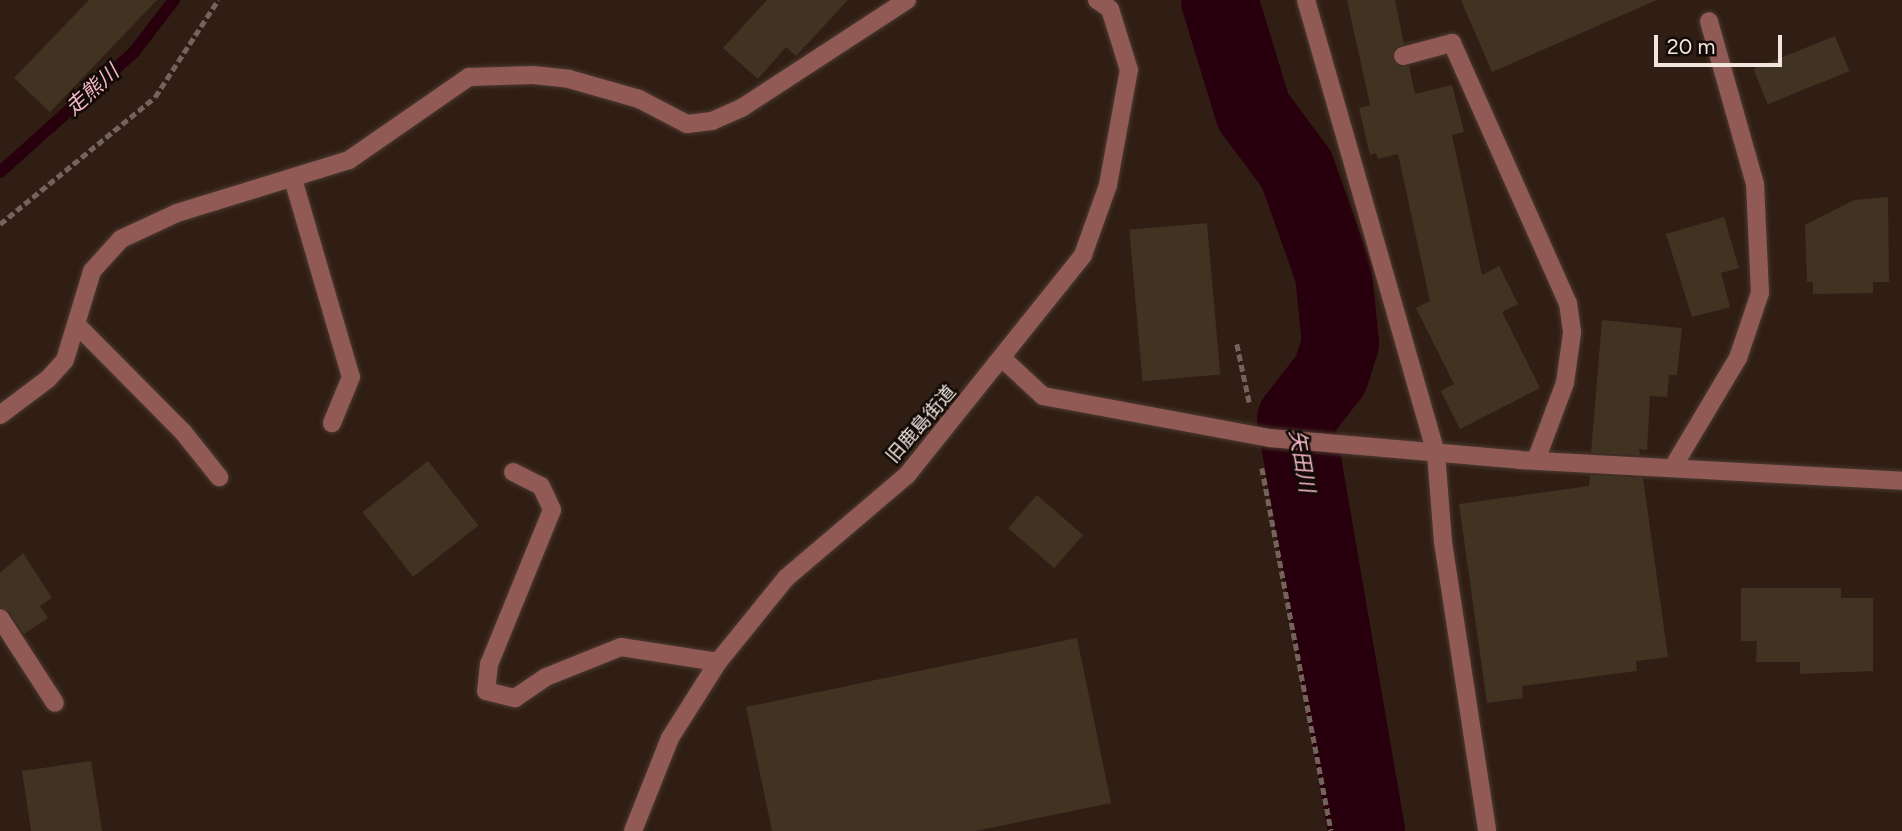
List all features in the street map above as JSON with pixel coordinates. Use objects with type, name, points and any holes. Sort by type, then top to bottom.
[{"type":"street","points":[[0,415],[48,379],[65,360],[79,327],[92,271],[121,239],[177,213],[349,160],[469,77],[533,75],[569,79],[639,99],[687,124],[712,121],[743,107],[907,0]]},
{"type":"street","points":[[1306,0],[1436,453],[1443,542],[1487,831]]},
{"type":"street","name":"旧鹿島街道","points":[[633,831],[670,738],[718,662],[786,578],[907,475],[1003,359],[1083,255],[1108,185],[1129,70],[1106,3]]},
{"type":"street","points":[[1673,467],[1738,358],[1760,293],[1755,184],[1709,21]]},
{"type":"street","points":[[1403,56],[1452,43],[1568,303],[1572,333],[1565,383],[1536,460]]},
{"type":"street","points":[[293,178],[351,377],[332,424]]},
{"type":"street","points":[[79,327],[183,432],[219,477]]},
{"type":"street","points":[[1003,359],[1043,396],[1263,436],[1436,453],[1902,481]]},
{"type":"street","points":[[513,472],[541,486],[552,510],[489,664],[486,691],[515,698],[546,677],[621,647],[718,662]]},
{"type":"street","points":[[0,618],[55,703]]},
{"type":"path","points":[[0,224],[155,97],[218,0]]},
{"type":"path","points":[[1237,344],[1263,436],[1331,831]]},
{"type":"building","points":[[89,0],[157,0],[50,112],[14,78]]},
{"type":"building","points":[[767,0],[848,0],[796,56],[786,47],[758,79],[723,48]]},
{"type":"building","points":[[1347,0],[1395,0],[1404,44],[1395,48],[1392,58],[1399,67],[1409,66],[1415,94],[1452,85],[1464,132],[1452,135],[1482,275],[1499,266],[1518,304],[1502,312],[1540,388],[1460,429],[1441,391],[1454,384],[1416,308],[1430,301],[1398,154],[1378,159],[1376,153],[1370,155],[1359,108],[1370,105]]},
{"type":"building","points":[[1461,0],[1657,0],[1492,72]]},
{"type":"building","points":[[1835,36],[1849,71],[1768,104],[1753,69]]},
{"type":"building","points":[[1888,197],[1889,282],[1873,282],[1873,293],[1813,294],[1813,282],[1807,282],[1805,225],[1854,200]]},
{"type":"building","points":[[1724,217],[1739,268],[1721,273],[1730,307],[1692,317],[1666,234]]},
{"type":"building","points":[[1207,223],[1220,374],[1143,381],[1129,230]]},
{"type":"building","points":[[1602,320],[1682,328],[1677,375],[1669,375],[1667,397],[1650,396],[1647,450],[1639,449],[1640,455],[1591,453]]},
{"type":"building","points":[[428,461],[478,526],[413,577],[363,512]]},
{"type":"building","points":[[1590,475],[1643,478],[1668,657],[1636,661],[1637,671],[1522,686],[1523,698],[1487,703],[1459,504],[1589,486]]},
{"type":"building","points":[[1037,495],[1083,535],[1054,568],[1008,528]]},
{"type":"building","points":[[23,553],[52,598],[40,606],[48,618],[24,634],[9,611],[0,607],[0,573]]},
{"type":"building","points":[[1741,588],[1841,588],[1841,598],[1873,598],[1873,671],[1800,674],[1800,662],[1756,662],[1757,641],[1741,641]]},
{"type":"building","points":[[1077,638],[1111,803],[975,831],[772,831],[746,707]]},
{"type":"building","points":[[91,761],[102,831],[31,831],[22,771]]},
{"type":"waterway","name":"走熊川","points":[[0,172],[134,52],[174,0]]},
{"type":"waterway","name":"矢田川","points":[[1219,0],[1253,111],[1296,169],[1333,273],[1340,343],[1330,374],[1295,419],[1366,831]]}]
